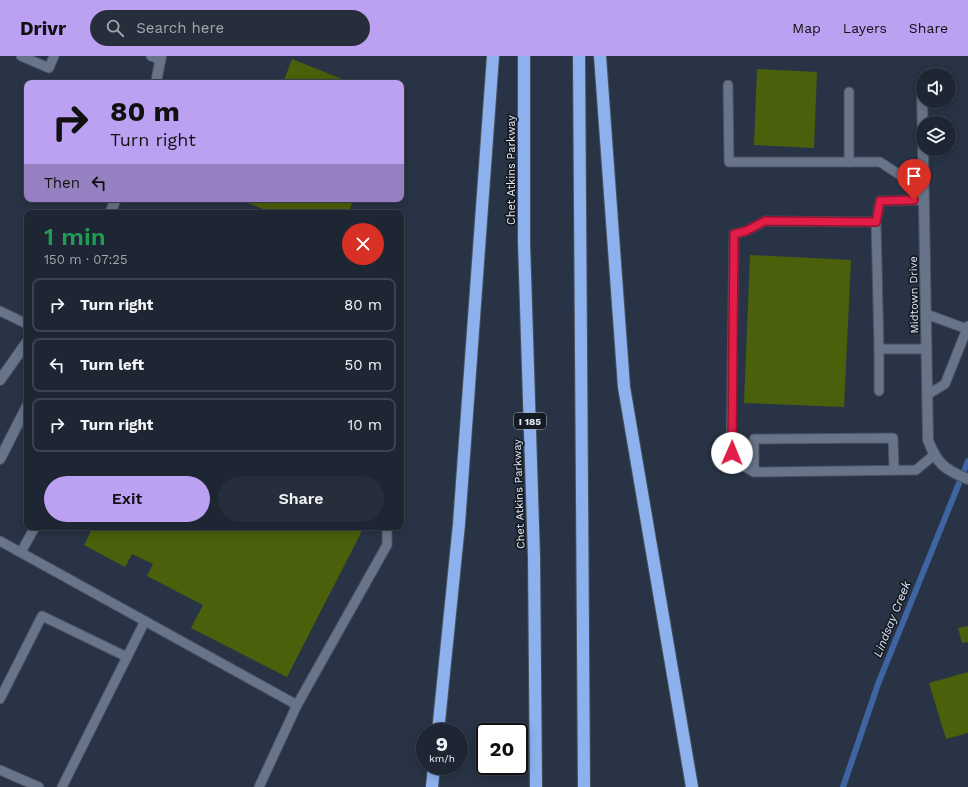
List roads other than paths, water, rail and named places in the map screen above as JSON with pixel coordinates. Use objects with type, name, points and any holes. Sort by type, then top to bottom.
[{"type":"highway","points":[[439,723],[459,524],[494,56]]},
{"type":"highway","name":"Chet Atkins Parkway","points":[[524,56],[524,243],[534,557],[536,787]]},
{"type":"highway","points":[[578,56],[584,787]]},
{"type":"highway","points":[[600,56],[624,387],[692,787]]},
{"type":"highway","points":[[432,787],[433,775]]},
{"type":"street","points":[[156,80],[158,57]]},
{"type":"street","name":"Midtown Drive","points":[[922,108],[928,440],[934,455],[943,467],[968,479]]},
{"type":"street","points":[[0,380],[24,346]]},
{"type":"street","points":[[0,459],[24,412]]},
{"type":"lane","points":[[21,56],[49,68],[54,56]]},
{"type":"lane","points":[[728,84],[730,162],[880,162],[903,177],[923,176]]},
{"type":"lane","points":[[849,92],[849,162]]},
{"type":"lane","points":[[879,391],[876,222],[880,201],[924,200]]},
{"type":"lane","points":[[876,222],[765,221],[746,231],[734,234],[732,453],[738,463],[754,472],[916,470],[934,455]]},
{"type":"lane","points":[[0,311],[24,323]]},
{"type":"lane","points":[[926,314],[967,328],[945,384],[927,395]]},
{"type":"lane","points":[[879,350],[926,349]]},
{"type":"lane","points":[[754,472],[754,439],[893,438],[894,470]]},
{"type":"lane","points":[[21,552],[33,530]]},
{"type":"lane","points":[[259,787],[297,704],[387,545],[387,530]]},
{"type":"lane","points":[[0,541],[297,704]]},
{"type":"lane","points":[[0,699],[42,616],[127,657]]},
{"type":"lane","points":[[62,787],[145,621]]},
{"type":"lane","points":[[0,770],[39,787]]},
{"type":"waterway","name":"Lindsay Creek","points":[[843,787],[878,684],[968,461]]}]
